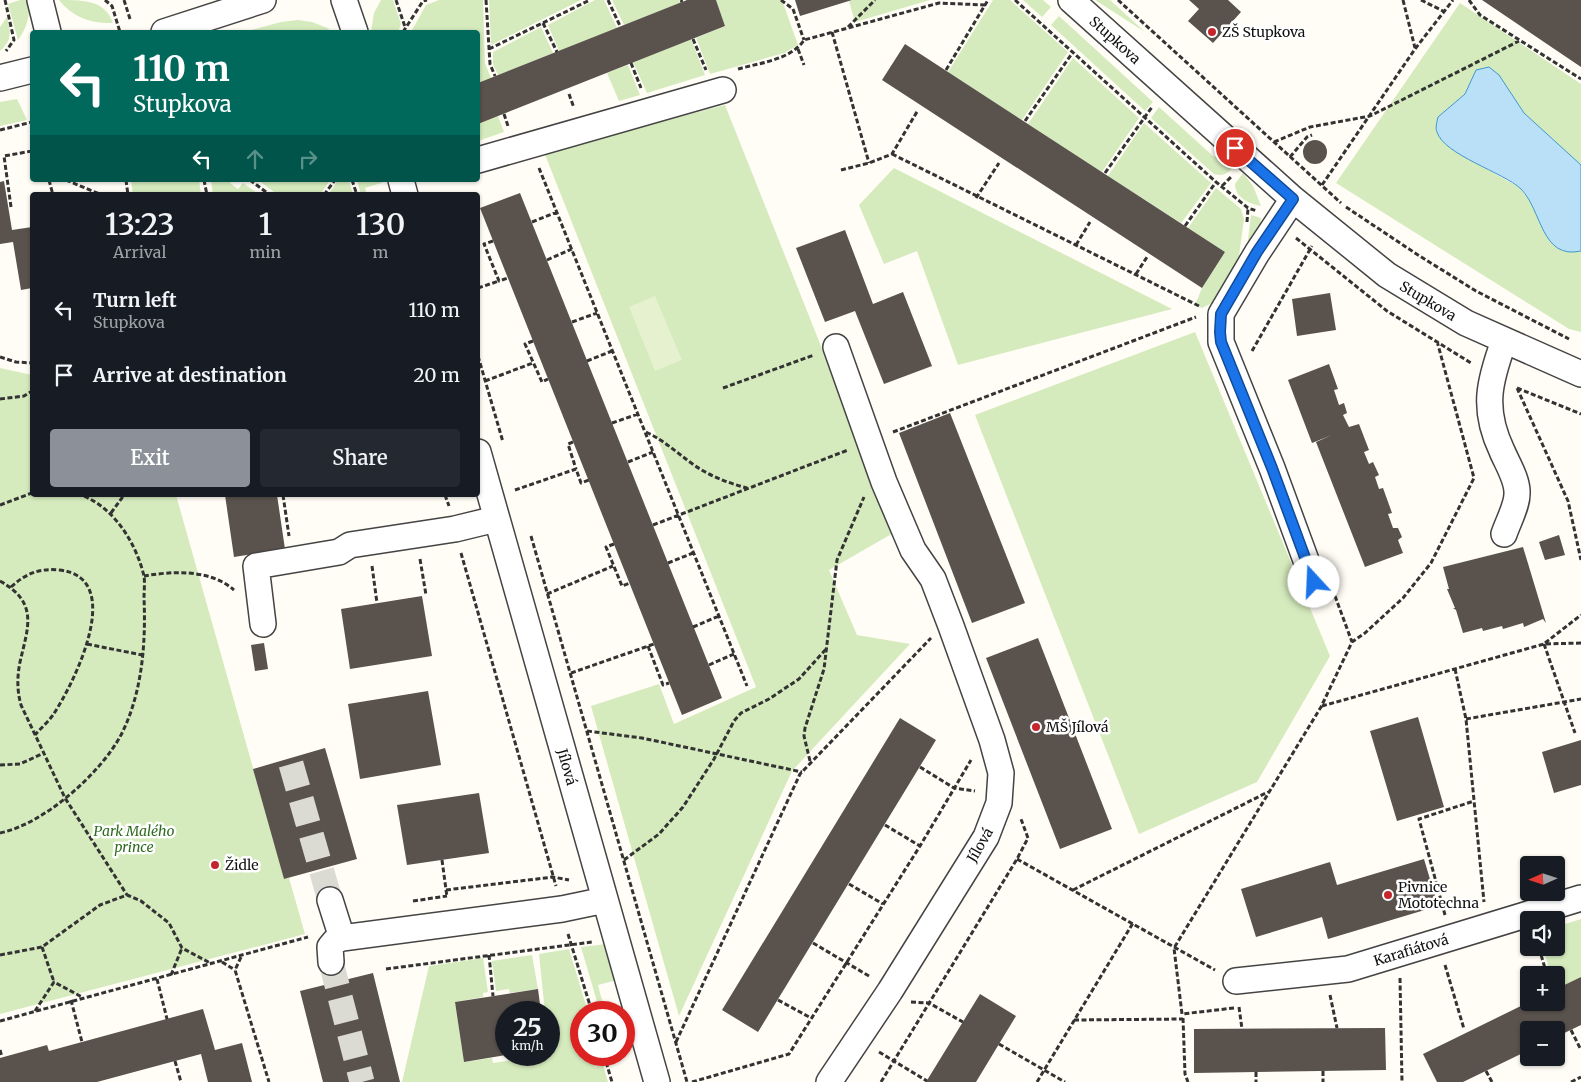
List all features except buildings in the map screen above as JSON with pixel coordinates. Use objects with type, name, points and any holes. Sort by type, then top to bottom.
[{"type":"street","points":[[40,0],[48,30]]},
{"type":"street","points":[[170,30],[263,0]]},
{"type":"street","points":[[344,0],[354,30]]},
{"type":"street","name":"Stupkova","points":[[1071,0],[1293,199],[1387,275],[1466,323],[1581,374]]},
{"type":"street","points":[[0,78],[30,70]]},
{"type":"street","points":[[480,159],[531,146],[723,79]]},
{"type":"street","points":[[1293,199],[1257,252],[1221,314],[1220,332],[1221,342],[1272,468],[1323,585]]},
{"type":"street","points":[[1504,341],[1491,375],[1488,397],[1492,431],[1510,468],[1517,493],[1504,534]]},
{"type":"street","name":"Jílová","points":[[829,1082],[890,991],[981,845],[997,809],[1001,779],[999,761],[951,626],[933,579],[913,550],[880,471],[871,441],[836,347]]},
{"type":"street","name":"Jílová","points":[[480,460],[656,1082]]},
{"type":"street","points":[[263,624],[256,566],[340,552],[350,545],[455,528],[493,509]]},
{"type":"street","name":"Karafiátová","points":[[1236,981],[1348,969],[1447,948],[1487,928],[1581,898]]},
{"type":"street","points":[[330,900],[342,938]]},
{"type":"street","points":[[331,962],[330,947],[335,941],[342,938],[562,909],[605,900]]},
{"type":"path","points":[[5,0],[14,40],[5,53]]},
{"type":"path","points":[[105,0],[112,6],[119,30]]},
{"type":"path","points":[[124,0],[130,19]]},
{"type":"path","points":[[396,0],[406,27]]},
{"type":"path","points":[[404,30],[423,0]]},
{"type":"path","points":[[486,0],[490,64],[495,76]]},
{"type":"path","points":[[489,49],[590,0]]},
{"type":"path","points":[[608,0],[620,26]]},
{"type":"path","points":[[781,0],[793,8],[804,40]]},
{"type":"path","points":[[848,27],[875,0]]},
{"type":"path","points":[[946,70],[988,0]]},
{"type":"path","points":[[1015,0],[1216,182],[1248,208]]},
{"type":"path","points":[[1118,0],[1345,206],[1418,256],[1476,291],[1572,340]]},
{"type":"path","points":[[1403,0],[1415,49]]},
{"type":"path","points":[[1421,0],[1443,11]]},
{"type":"path","points":[[1322,185],[1415,49],[1453,0]]},
{"type":"path","points":[[1468,0],[1480,15],[1518,41],[1581,79]]},
{"type":"path","points":[[693,38],[723,79],[789,54],[798,49],[804,40],[848,27],[939,2],[985,5]]},
{"type":"path","points":[[543,23],[557,52]]},
{"type":"path","points":[[832,32],[869,163]]},
{"type":"path","points":[[1274,142],[1310,127],[1370,116],[1518,41]]},
{"type":"path","points":[[798,49],[804,65]]},
{"type":"path","points":[[1025,121],[1073,52]]},
{"type":"path","points":[[631,63],[644,96]]},
{"type":"path","points":[[841,170],[869,163],[892,154],[918,110]]},
{"type":"path","points":[[1105,174],[1144,116]]},
{"type":"path","points":[[0,130],[30,122]]},
{"type":"path","points":[[1290,157],[1307,136],[1312,135]]},
{"type":"path","points":[[531,146],[747,686]]},
{"type":"path","points":[[11,207],[2,156],[30,151]]},
{"type":"path","points":[[892,154],[976,198],[1136,274],[1202,308]]},
{"type":"path","points":[[976,198],[999,163]]},
{"type":"path","points":[[71,182],[95,192]]},
{"type":"path","points":[[253,182],[266,192]]},
{"type":"path","points":[[1184,226],[1216,182]]},
{"type":"path","points":[[532,222],[557,212]]},
{"type":"path","points":[[1076,245],[1090,222]]},
{"type":"path","points":[[493,241],[484,244],[499,281]]},
{"type":"path","points":[[547,260],[572,249]]},
{"type":"path","points":[[1248,358],[1309,249]]},
{"type":"path","points":[[1136,274],[1147,257]]},
{"type":"path","points":[[480,287],[508,278]]},
{"type":"path","points":[[572,322],[598,313]]},
{"type":"path","points":[[894,432],[1202,315]]},
{"type":"path","points":[[533,341],[526,344],[542,382],[548,379]]},
{"type":"path","points":[[1188,1082],[1185,1074],[1183,1019],[1174,948],[1321,707],[1352,642],[1365,633],[1403,598],[1431,562],[1474,478],[1437,341],[1478,367]]},
{"type":"path","points":[[724,388],[836,347]]},
{"type":"path","points":[[587,361],[612,351]]},
{"type":"path","points":[[0,357],[16,362],[30,363]]},
{"type":"path","points":[[485,381],[534,363]]},
{"type":"path","points":[[1581,414],[1517,388],[1568,501],[1581,560]]},
{"type":"path","points":[[0,400],[24,396],[30,392]]},
{"type":"path","points":[[612,423],[638,414]]},
{"type":"path","points":[[646,432],[665,441],[694,465],[722,481],[747,488]]},
{"type":"path","points":[[653,525],[871,441]]},
{"type":"path","points":[[573,442],[568,444],[581,483],[589,480]]},
{"type":"path","points":[[628,462],[653,452]]},
{"type":"path","points":[[493,509],[576,469]]},
{"type":"path","points":[[810,762],[804,736],[805,728],[824,669],[837,560],[871,479],[880,471]]},
{"type":"path","points":[[1,503],[30,494]]},
{"type":"path","points":[[0,833],[33,821],[65,798],[106,759],[121,735],[140,679],[144,576],[129,540],[111,513],[87,497]]},
{"type":"path","points":[[111,513],[123,497]]},
{"type":"path","points":[[283,497],[292,559]]},
{"type":"path","points":[[446,497],[556,888]]},
{"type":"path","points":[[614,544],[606,547],[613,566],[622,586],[630,583]]},
{"type":"path","points":[[419,551],[426,595]]},
{"type":"path","points":[[668,563],[693,553]]},
{"type":"path","points":[[547,594],[613,566]]},
{"type":"path","points":[[11,588],[26,574],[44,570],[64,570],[83,580],[92,602],[92,621],[87,644],[66,694],[52,717],[35,735]]},
{"type":"path","points":[[144,576],[170,573],[197,574],[225,583],[238,594]]},
{"type":"path","points":[[0,582],[11,588],[24,602],[29,616],[29,629],[18,672],[18,694],[24,714],[65,798],[127,895],[141,901],[169,923],[182,948],[212,964]]},
{"type":"path","points":[[1323,585],[1352,642]]},
{"type":"path","points":[[693,627],[719,616]]},
{"type":"path","points":[[1544,644],[1581,616]]},
{"type":"path","points":[[676,1042],[802,772],[927,640],[951,626]]},
{"type":"path","points":[[1321,707],[1544,644],[1581,643]]},
{"type":"path","points":[[87,644],[142,655]]},
{"type":"path","points":[[654,644],[571,673],[687,1082]]},
{"type":"path","points":[[1544,644],[1575,733]]},
{"type":"path","points":[[648,646],[663,685],[669,683]]},
{"type":"path","points":[[624,860],[659,834],[683,808],[717,753],[734,720],[741,712],[769,699],[798,678],[827,647]]},
{"type":"path","points":[[709,665],[734,654]]},
{"type":"path","points":[[1455,669],[1466,719],[1487,928]]},
{"type":"path","points":[[1466,719],[1581,699]]},
{"type":"path","points":[[587,731],[717,753],[802,772]]},
{"type":"path","points":[[0,765],[20,764],[44,753]]},
{"type":"path","points":[[920,767],[954,788],[980,792]]},
{"type":"path","points":[[692,1082],[789,1054],[920,846],[954,788]]},
{"type":"path","points":[[1073,890],[1268,792]]},
{"type":"path","points":[[1464,1029],[1419,820],[1474,800]]},
{"type":"path","points":[[882,1082],[1028,838],[1018,811]]},
{"type":"path","points":[[885,825],[920,846]]},
{"type":"path","points":[[1017,859],[1236,981]]},
{"type":"path","points":[[442,860],[450,924]]},
{"type":"path","points":[[446,890],[553,877],[573,882]]},
{"type":"path","points":[[849,884],[883,904]]},
{"type":"path","points":[[0,955],[42,947],[100,905],[127,895]]},
{"type":"path","points":[[1036,1082],[1133,923]]},
{"type":"path","points":[[568,932],[589,1001]]},
{"type":"path","points":[[0,1021],[71,1000],[241,957],[317,935]]},
{"type":"path","points":[[386,969],[597,941]]},
{"type":"path","points":[[813,942],[872,978]]},
{"type":"path","points":[[42,947],[54,982],[82,998]]},
{"type":"path","points":[[170,975],[182,948]]},
{"type":"path","points":[[488,955],[493,996]]},
{"type":"path","points":[[241,957],[236,970],[269,1082]]},
{"type":"path","points":[[222,962],[236,970]]},
{"type":"path","points":[[1400,969],[1402,1082]]},
{"type":"path","points":[[156,979],[167,1019]]},
{"type":"path","points":[[35,1011],[54,982]]},
{"type":"path","points":[[1329,989],[1336,1028]]},
{"type":"path","points":[[71,1000],[82,1042]]},
{"type":"path","points":[[778,1000],[811,1018]]},
{"type":"path","points":[[929,1003],[963,1022]]},
{"type":"path","points":[[1182,1014],[1239,1007],[1242,1029]]},
{"type":"path","points":[[1073,1020],[1183,1019]]},
{"type":"path","points":[[1571,1030],[1581,1050]]},
{"type":"path","points":[[999,1044],[1065,1082]]},
{"type":"path","points":[[872,1048],[927,1082]]},
{"type":"path","points":[[0,1050],[2,1057]]},
{"type":"path","points":[[175,1061],[181,1082]]},
{"type":"path","points":[[607,1066],[612,1082]]},
{"type":"path","points":[[1322,1071],[1323,1082]]},
{"type":"path","points":[[1486,1071],[1492,1082]]},
{"type":"path","points":[[1256,1072],[1256,1082]]},
{"type":"path","points":[[1572,1082],[1581,1077]]},
{"type":"green space","points":[[20,0],[28,0],[29,16],[24,31],[18,40],[8,4]]},
{"type":"green space","points":[[59,0],[77,0],[92,3],[105,10],[113,23],[90,21],[70,11]]},
{"type":"green space","points":[[381,0],[393,0],[401,24],[399,30],[371,30],[374,13]]},
{"type":"green space","points":[[439,0],[483,0],[485,63],[491,78],[480,82],[480,30],[412,30],[426,5]]},
{"type":"green space","points":[[489,0],[581,0],[491,45]]},
{"type":"green space","points":[[595,0],[604,0],[617,28],[559,51],[548,25]]},
{"type":"green space","points":[[612,0],[679,0],[680,3],[624,25]]},
{"type":"green space","points":[[716,0],[782,0],[798,45],[784,53],[710,74],[696,38],[725,26]]},
{"type":"green space","points":[[930,0],[855,22],[849,1]]},
{"type":"green space","points":[[993,0],[1010,0],[1068,52],[1022,120],[948,72]]},
{"type":"green space","points":[[1023,0],[1043,0],[1051,7],[1042,17]]},
{"type":"green space","points":[[1095,0],[1110,0],[1145,32]]},
{"type":"green space","points":[[1460,3],[1581,84],[1581,165],[1524,113],[1499,75],[1476,70],[1465,94],[1438,117],[1454,150],[1520,188],[1532,204],[1541,225],[1578,252],[1581,251],[1581,332],[1569,329],[1336,183]]},
{"type":"green space","points":[[1059,16],[1153,102],[1145,111],[1051,25]]},
{"type":"green space","points":[[7,17],[10,36],[7,44],[0,51],[0,27]]},
{"type":"green space","points":[[298,20],[312,22],[330,29],[251,30],[281,22]]},
{"type":"green space","points":[[541,27],[553,53],[498,75],[493,64],[493,52]]},
{"type":"green space","points":[[691,39],[705,75],[647,93],[633,62]]},
{"type":"green space","points":[[1073,58],[1139,118],[1102,172],[1028,124]]},
{"type":"green space","points":[[628,65],[640,95],[619,101],[607,73]]},
{"type":"green space","points":[[17,99],[27,120],[0,126],[0,102]]},
{"type":"green space","points":[[725,105],[895,532],[829,570],[857,635],[910,644],[792,771],[679,1016],[591,706],[659,684],[674,724],[756,687],[544,152]]},
{"type":"green space","points":[[1159,107],[1213,156],[1229,160],[1234,166],[1230,171],[1226,174],[1214,174],[1151,118]]},
{"type":"green space","points":[[498,116],[504,132],[480,140],[480,123]]},
{"type":"green space","points":[[1144,123],[1211,183],[1181,223],[1108,176]]},
{"type":"green space","points":[[894,168],[1172,309],[958,365],[917,251],[884,264],[859,205]]},
{"type":"green space","points":[[1243,173],[1253,186],[1261,206],[1248,202],[1237,193],[1235,184]]},
{"type":"green space","points":[[131,182],[199,182],[201,192],[133,192]]},
{"type":"green space","points":[[211,182],[230,182],[238,189],[243,183],[256,192],[213,192]]},
{"type":"green space","points":[[261,182],[329,182],[322,192],[274,192]]},
{"type":"green space","points":[[337,182],[350,182],[352,192],[330,192]]},
{"type":"green space","points":[[358,182],[382,182],[365,188],[366,192],[360,192]]},
{"type":"green space","points":[[1216,188],[1241,209],[1244,219],[1239,256],[1214,302],[1202,308],[1195,305],[1202,288],[1225,252],[1188,228]]},
{"type":"green space","points":[[1251,215],[1261,218],[1260,226],[1246,256]]},
{"type":"green space","points":[[655,296],[682,360],[655,371],[629,307]]},
{"type":"green space","points":[[1195,332],[1330,656],[1257,782],[1139,834],[975,415]]},
{"type":"green space","name":"Park Malého prince","points":[[0,368],[30,375],[30,497],[177,497],[284,879],[289,878],[305,934],[0,1014]]},
{"type":"green space","points":[[1581,919],[1581,977],[1565,985],[1565,966],[1548,966],[1545,956],[1565,956],[1565,924]]},
{"type":"green space","points":[[606,944],[617,980],[598,985],[602,1001],[597,1001],[581,947]]},
{"type":"green space","points":[[569,949],[585,1001],[570,1001],[570,1066],[603,1066],[608,1082],[402,1082],[429,966],[483,958],[488,992],[483,993],[483,997],[455,1002],[464,1062],[492,1058],[495,1066],[560,1066],[560,1001],[544,1001],[539,954]]},
{"type":"green space","points":[[532,955],[538,989],[510,993],[509,989],[496,991],[492,961]]},
{"type":"water","points":[[1489,67],[1499,75],[1524,113],[1581,165],[1581,251],[1568,252],[1558,248],[1550,241],[1528,198],[1521,189],[1501,176],[1462,156],[1442,140],[1437,132],[1438,117],[1465,94],[1476,70]]},
{"type":"tunnel","points":[[291,764],[330,900]]},
{"type":"tunnel","points":[[331,962],[362,1082]]},
{"type":"place","name":"ZŠ Stupkova","points":[[1212,32]]},
{"type":"place","name":"MŠ Jílová","points":[[1036,727]]},
{"type":"place","name":"Židle","points":[[215,865]]},
{"type":"place","name":"Pivnice Mototechna","points":[[1388,895]]},
{"type":"route","points":[[1235,148],[1293,199],[1257,252],[1221,314],[1221,342],[1272,468],[1314,582]]}]
